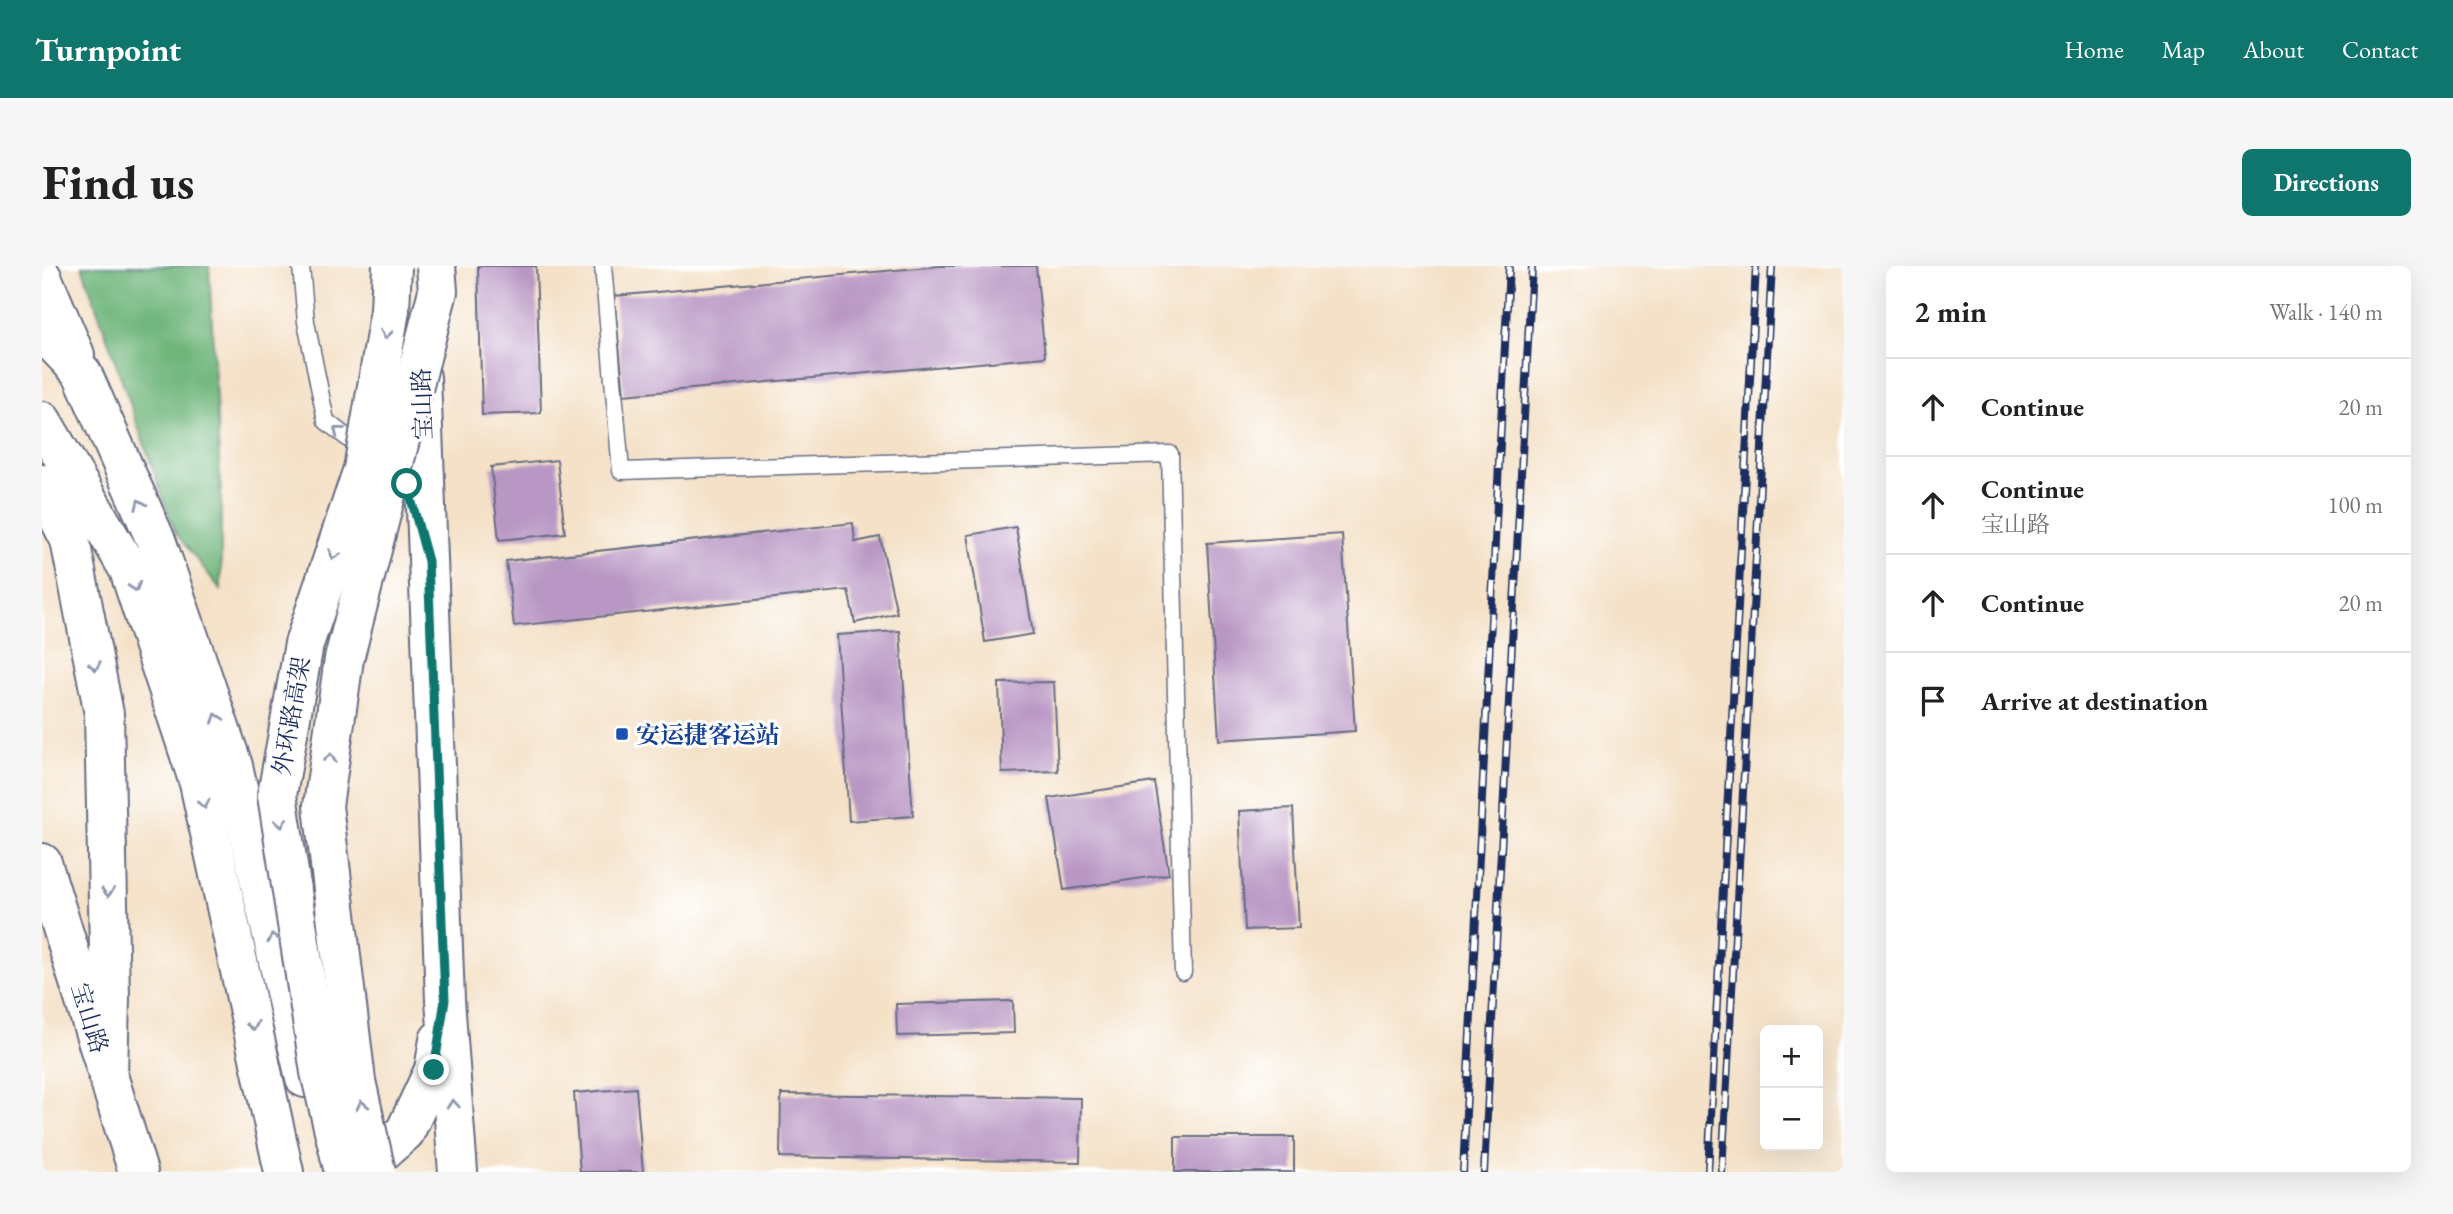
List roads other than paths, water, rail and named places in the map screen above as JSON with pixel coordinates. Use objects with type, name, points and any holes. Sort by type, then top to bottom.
[{"type":"main road","name":"外环路高架","points":[[344,1172],[320,1072],[277,795],[304,644],[363,468],[390,310],[392,266]]},
{"type":"main road","name":"宝山路","points":[[418,266],[445,1000],[458,1172]]},
{"type":"main road","name":"外环路高架","points":[[376,1172],[356,1081],[323,806],[344,659],[438,291],[436,266]]},
{"type":"main road","points":[[42,277],[157,543],[233,766],[327,1172]]},
{"type":"main road","points":[[42,331],[82,373]]},
{"type":"main road","points":[[42,421],[129,570],[200,783],[285,1172]]},
{"type":"main road","points":[[42,484],[70,540],[104,714],[110,997],[108,1075],[159,1165],[166,1172]]},
{"type":"main road","name":"宝山路","points":[[42,863],[138,1172]]},
{"type":"main road","points":[[359,1172],[405,1132],[434,1070],[445,1000]]},
{"type":"lane","points":[[301,266],[306,322],[326,421],[408,491],[428,561]]},
{"type":"lane","points":[[604,266],[621,471],[1170,454],[1183,972]]},
{"type":"railway","points":[[1463,1172],[1509,266]]},
{"type":"railway","points":[[1484,1172],[1532,266]]},
{"type":"railway","points":[[1708,1172],[1756,266]]},
{"type":"railway","points":[[1722,1172],[1772,266]]},
{"type":"place","name":"安运捷客运站","points":[[622,734]]}]
